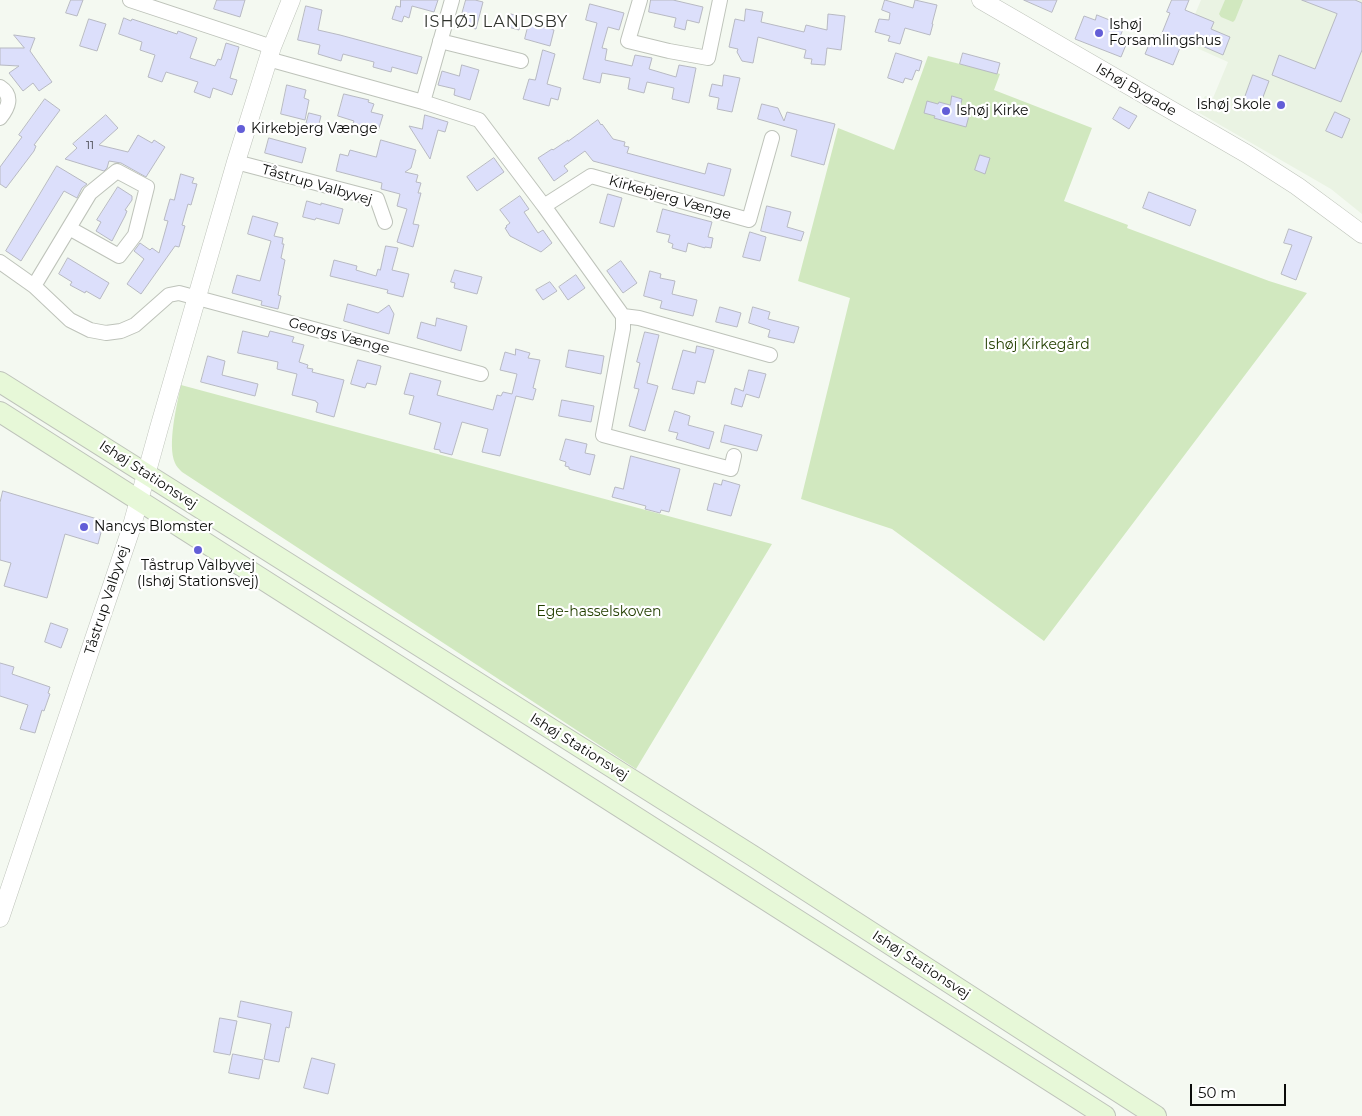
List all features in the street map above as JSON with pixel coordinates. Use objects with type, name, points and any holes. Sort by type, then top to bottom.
[{"type":"main road","name":"Ishøj Stationsvej","points":[[0,382],[753,856],[1156,1116]]},
{"type":"main road","name":"Ishøj Stationsvej","points":[[0,412],[1106,1116]]},
{"type":"street","points":[[130,0],[270,53],[479,120],[623,316],[623,328],[603,435],[731,469],[734,456]]},
{"type":"street","name":"Tåstrup Valbyvej","points":[[0,918],[116,574],[236,162],[270,53],[290,0]]},
{"type":"street","points":[[423,102],[452,0]]},
{"type":"street","points":[[640,0],[628,41],[708,58],[720,0]]},
{"type":"street","name":"Ishøj Bygade","points":[[981,0],[1247,154],[1298,186],[1362,234]]},
{"type":"street","points":[[440,41],[521,61]]},
{"type":"street","points":[[0,87],[9,98],[8,108],[0,118]]},
{"type":"street","name":"Kirkebjerg Vænge","points":[[544,206],[591,176],[749,220],[772,138]]},
{"type":"street","name":"Tåstrup Valbyvej","points":[[236,162],[376,199],[385,222]]},
{"type":"street","points":[[34,286],[90,193],[118,171],[147,187],[135,235],[119,256],[70,228]]},
{"type":"street","name":"Georgs Vænge","points":[[0,262],[34,286],[70,320],[90,330],[106,333],[122,331],[135,324],[169,295],[179,293],[481,374]]},
{"type":"street","points":[[623,316],[639,318],[770,355]]},
{"type":"shaded area","name":"Ishøj Skole","points":[[1201,0],[1362,0],[1362,214],[1331,189],[1196,111],[1205,96],[1213,98],[1228,62],[1199,49],[1185,38]]},
{"type":"green space","points":[[1225,0],[1243,0],[1233,22],[1221,17],[1219,14]]},
{"type":"green space","name":"Ishøj Kirkegård","points":[[928,56],[1000,74],[994,90],[1092,128],[1064,201],[1128,225],[1127,228],[1269,281],[1307,293],[1044,641],[892,529],[801,499],[850,298],[798,281],[838,128],[894,150]]},
{"type":"green space","name":"Ege-hasselskoven","points":[[181,385],[772,544],[636,769],[182,472],[175,463],[172,446],[173,424]]},
{"type":"building","points":[[71,0],[83,0],[77,16],[66,13]]},
{"type":"building","points":[[217,0],[245,0],[240,17],[214,9]]},
{"type":"building","points":[[401,0],[438,0],[434,12],[412,6],[409,18],[404,16],[402,22],[392,19],[396,6],[400,7]]},
{"type":"building","points":[[466,0],[483,2],[476,29],[459,25]]},
{"type":"building","points":[[651,0],[673,0],[703,7],[699,23],[687,20],[685,30],[674,27],[676,18],[649,12]]},
{"type":"building","points":[[885,0],[913,8],[915,0],[937,5],[930,35],[905,28],[900,44],[888,41],[890,36],[875,32],[879,19],[889,20],[890,13],[882,10]]},
{"type":"building","points":[[1024,0],[1057,0],[1052,12]]},
{"type":"building","points":[[1172,0],[1189,0],[1185,10],[1214,22],[1211,29],[1230,37],[1223,55],[1184,38],[1173,65],[1145,54],[1153,35],[1160,38],[1170,13],[1167,12]]},
{"type":"building","points":[[1302,0],[1355,0],[1362,3],[1362,50],[1341,102],[1272,75],[1279,55],[1315,69],[1337,14]]},
{"type":"building","points":[[590,4],[624,13],[619,30],[608,27],[602,48],[607,49],[605,60],[632,66],[635,55],[652,58],[649,69],[676,77],[679,65],[696,68],[689,103],[672,99],[674,88],[647,82],[644,93],[628,89],[630,78],[602,73],[600,83],[583,79],[597,23],[586,20]]},
{"type":"building","points":[[306,6],[322,10],[318,30],[422,57],[417,74],[392,67],[391,72],[373,67],[374,62],[343,54],[341,61],[318,54],[320,45],[298,40]]},
{"type":"building","points":[[746,9],[763,12],[761,22],[804,32],[806,25],[827,30],[828,14],[845,16],[841,50],[827,48],[825,65],[811,64],[812,59],[804,58],[806,50],[758,37],[753,63],[742,61],[737,52],[738,49],[729,47],[735,19],[744,21]]},
{"type":"building","points":[[511,14],[522,17],[519,30],[508,27]]},
{"type":"building","name":"Ishøj Forsamlingshus","points":[[1097,15],[1112,21],[1111,24],[1123,29],[1120,37],[1128,40],[1121,57],[1075,39],[1084,16],[1095,20]]},
{"type":"building","points":[[124,18],[177,34],[178,31],[197,38],[190,58],[215,66],[218,59],[221,60],[226,43],[239,47],[230,78],[237,80],[232,95],[213,88],[210,98],[194,92],[198,82],[166,72],[162,82],[148,77],[155,55],[140,50],[142,42],[119,34]]},
{"type":"building","points":[[89,19],[106,24],[97,51],[80,46]]},
{"type":"building","points":[[529,23],[554,30],[550,46],[525,39]]},
{"type":"building","points":[[14,35],[35,38],[30,51],[52,82],[39,91],[33,83],[23,91],[9,73],[19,66],[0,65],[0,48],[24,48]]},
{"type":"building","points":[[543,50],[555,54],[547,84],[561,88],[558,100],[551,98],[549,106],[523,99],[529,79],[535,80]]},
{"type":"building","points":[[896,53],[922,61],[919,71],[916,70],[912,80],[905,78],[903,83],[888,78]]},
{"type":"building","points":[[963,53],[1000,63],[997,74],[960,64]]},
{"type":"building","points":[[462,65],[479,70],[470,100],[454,95],[455,89],[438,85],[442,71],[459,76]]},
{"type":"building","points":[[724,75],[740,78],[732,112],[717,109],[719,98],[709,96],[712,84],[722,86]]},
{"type":"building","points":[[1253,75],[1269,81],[1260,105],[1244,100]]},
{"type":"building","points":[[287,85],[306,90],[304,98],[309,100],[305,120],[281,114]]},
{"type":"building","points":[[344,94],[369,100],[368,102],[374,104],[371,112],[383,115],[378,131],[338,116]]},
{"type":"building","name":"Ishøj Kirke","points":[[952,96],[962,99],[960,108],[970,112],[966,127],[934,118],[935,116],[924,113],[927,101],[950,105]]},
{"type":"building","points":[[45,99],[60,110],[34,145],[36,146],[34,151],[6,188],[0,184],[0,167],[22,137],[19,135]]},
{"type":"building","points":[[762,104],[778,108],[784,121],[787,112],[835,124],[824,165],[791,156],[797,130],[758,119]]},
{"type":"building","points":[[1120,107],[1137,116],[1129,129],[1113,119]]},
{"type":"building","points":[[1335,112],[1350,119],[1342,138],[1326,131]]},
{"type":"building","points":[[309,113],[321,116],[317,131],[315,132],[305,129]]},
{"type":"building","points":[[106,115],[118,128],[99,145],[128,152],[138,135],[152,143],[154,140],[165,147],[146,177],[121,163],[109,161],[104,171],[65,159],[77,148],[73,144]]},
{"type":"building","points":[[425,115],[448,122],[445,132],[438,130],[430,159],[409,126],[422,129]]},
{"type":"building","points":[[598,120],[613,139],[625,142],[624,146],[629,147],[627,153],[705,174],[708,163],[731,169],[724,196],[593,161],[585,151],[564,166],[568,171],[554,181],[538,158],[568,141]]},
{"type":"building","points":[[269,138],[306,148],[302,163],[265,153]]},
{"type":"building","points":[[381,140],[416,150],[411,168],[405,172],[418,175],[416,182],[421,183],[418,193],[421,193],[413,224],[419,225],[413,247],[397,242],[407,209],[397,206],[400,194],[381,189],[382,183],[336,171],[340,154],[348,156],[350,150],[376,157]]},
{"type":"building","points":[[980,155],[990,158],[985,174],[975,170]]},
{"type":"building","points":[[494,158],[504,172],[477,191],[467,177]]},
{"type":"building","points":[[57,166],[87,184],[82,188],[77,198],[64,191],[21,261],[6,251]]},
{"type":"building","points":[[181,174],[194,178],[192,183],[197,184],[191,205],[188,204],[182,225],[185,226],[179,247],[175,246],[141,294],[127,284],[144,259],[134,251],[140,243],[150,250],[152,248],[159,253],[168,221],[164,220],[170,199],[174,200]]},
{"type":"building","points":[[118,187],[132,196],[132,200],[125,210],[127,211],[125,216],[112,241],[96,231],[101,222],[97,220]]},
{"type":"building","points":[[1149,192],[1196,210],[1190,226],[1143,208]]},
{"type":"building","points":[[608,194],[622,198],[614,227],[600,223]]},
{"type":"building","points":[[520,196],[529,209],[524,212],[538,233],[543,230],[552,243],[541,252],[510,236],[505,228],[510,223],[500,210]]},
{"type":"building","points":[[307,201],[343,209],[339,224],[303,217]]},
{"type":"building","points":[[767,206],[791,212],[787,227],[804,232],[801,241],[761,231]]},
{"type":"building","points":[[663,209],[712,222],[708,237],[713,238],[711,248],[688,243],[686,252],[672,248],[673,244],[668,242],[670,235],[657,232]]},
{"type":"building","points":[[253,216],[278,223],[274,236],[283,238],[282,244],[284,244],[281,258],[285,260],[278,295],[281,296],[278,309],[261,305],[262,301],[232,293],[237,275],[260,281],[271,241],[248,234]]},
{"type":"building","points":[[1289,229],[1312,237],[1296,280],[1281,274],[1292,245],[1284,243]]},
{"type":"building","points":[[750,232],[766,237],[760,261],[743,257]]},
{"type":"building","points":[[386,246],[398,248],[392,270],[409,274],[403,297],[387,293],[388,290],[330,276],[334,260],[357,266],[356,270],[376,276],[378,269],[380,270]]},
{"type":"building","points":[[68,258],[109,283],[100,299],[70,285],[72,282],[59,274]]},
{"type":"building","points":[[621,261],[637,283],[623,293],[607,271]]},
{"type":"building","points":[[455,270],[482,277],[477,294],[454,288],[455,283],[451,282]]},
{"type":"building","points":[[650,271],[661,274],[660,278],[675,281],[672,294],[697,300],[693,316],[660,308],[662,301],[644,296]]},
{"type":"building","points":[[576,275],[585,288],[568,300],[559,287]]},
{"type":"building","points":[[550,282],[557,291],[543,300],[536,290]]},
{"type":"building","points":[[348,304],[378,313],[389,305],[394,314],[389,334],[344,321]]},
{"type":"building","points":[[720,307],[741,313],[737,327],[716,322]]},
{"type":"building","points":[[753,307],[770,312],[768,319],[799,327],[794,343],[768,337],[770,330],[749,323]]},
{"type":"building","points":[[437,318],[467,326],[461,351],[417,338],[421,322],[435,326]]},
{"type":"building","points":[[243,331],[268,337],[270,331],[294,337],[292,342],[304,345],[299,362],[308,365],[307,368],[313,369],[312,372],[344,380],[334,417],[316,412],[318,403],[316,401],[292,395],[297,374],[277,369],[278,362],[238,353]]},
{"type":"building","points":[[645,332],[659,335],[647,383],[658,386],[645,431],[629,426],[639,389],[634,388],[640,363],[637,362]]},
{"type":"building","points":[[697,346],[714,350],[705,383],[697,381],[694,394],[672,389],[683,350],[695,353]]},
{"type":"building","points":[[516,349],[530,353],[528,358],[540,360],[533,388],[536,389],[533,400],[516,396],[500,456],[482,452],[488,429],[462,422],[452,455],[434,449],[441,423],[409,414],[414,396],[404,394],[410,373],[441,381],[437,395],[493,410],[497,395],[501,396],[503,392],[512,394],[517,374],[500,370],[505,352],[515,355]]},
{"type":"building","points":[[569,350],[604,356],[601,374],[566,367]]},
{"type":"building","points":[[208,356],[225,361],[222,375],[258,384],[255,396],[201,382]]},
{"type":"building","points":[[358,360],[381,366],[376,385],[367,383],[365,388],[351,384]]},
{"type":"building","points":[[749,370],[766,374],[759,398],[746,394],[742,407],[731,404],[735,388],[743,391]]},
{"type":"building","points":[[562,400],[594,406],[591,422],[559,416]]},
{"type":"building","points":[[675,411],[690,416],[688,425],[714,432],[709,449],[676,439],[678,433],[669,431]]},
{"type":"building","points":[[725,425],[762,435],[757,451],[721,442]]},
{"type":"building","points":[[566,439],[587,444],[585,453],[595,455],[590,475],[569,469],[569,467],[565,466],[566,462],[560,460]]},
{"type":"building","points":[[631,456],[680,469],[669,512],[661,510],[660,513],[645,509],[646,506],[612,497],[615,487],[623,489]]},
{"type":"building","points":[[723,480],[740,485],[731,516],[707,510],[714,483],[721,485]]},
{"type":"building","points":[[3,491],[104,521],[98,544],[65,534],[47,598],[4,586],[11,563],[0,560],[0,503]]},
{"type":"building","points":[[51,623],[68,629],[61,648],[45,642]]},
{"type":"building","points":[[0,663],[14,667],[12,674],[50,687],[48,693],[50,694],[44,711],[42,710],[35,733],[20,729],[28,705],[0,696]]},
{"type":"building","points":[[241,1001],[292,1012],[289,1028],[286,1027],[279,1062],[264,1059],[271,1024],[238,1017]]},
{"type":"building","points":[[220,1018],[237,1021],[230,1055],[214,1052]]},
{"type":"building","points":[[233,1054],[263,1060],[259,1079],[229,1073]]},
{"type":"building","points":[[312,1058],[335,1064],[328,1094],[304,1088]]},
{"type":"place","name":"Ishøj Forsamlingshus","points":[[1099,33]]},
{"type":"place","name":"Ishøj Skole","points":[[1281,105]]},
{"type":"place","name":"Ishøj Kirke","points":[[946,111]]},
{"type":"place","name":"Kirkebjerg Vænge","points":[[241,129]]},
{"type":"place","name":"Nancys Blomster","points":[[84,527]]},
{"type":"place","name":"Tåstrup Valbyvej (Ishøj Stationsvej)","points":[[198,550]]},
{"type":"district","name":"ISHØJ LANDSBY","points":[[496,22]]}]
